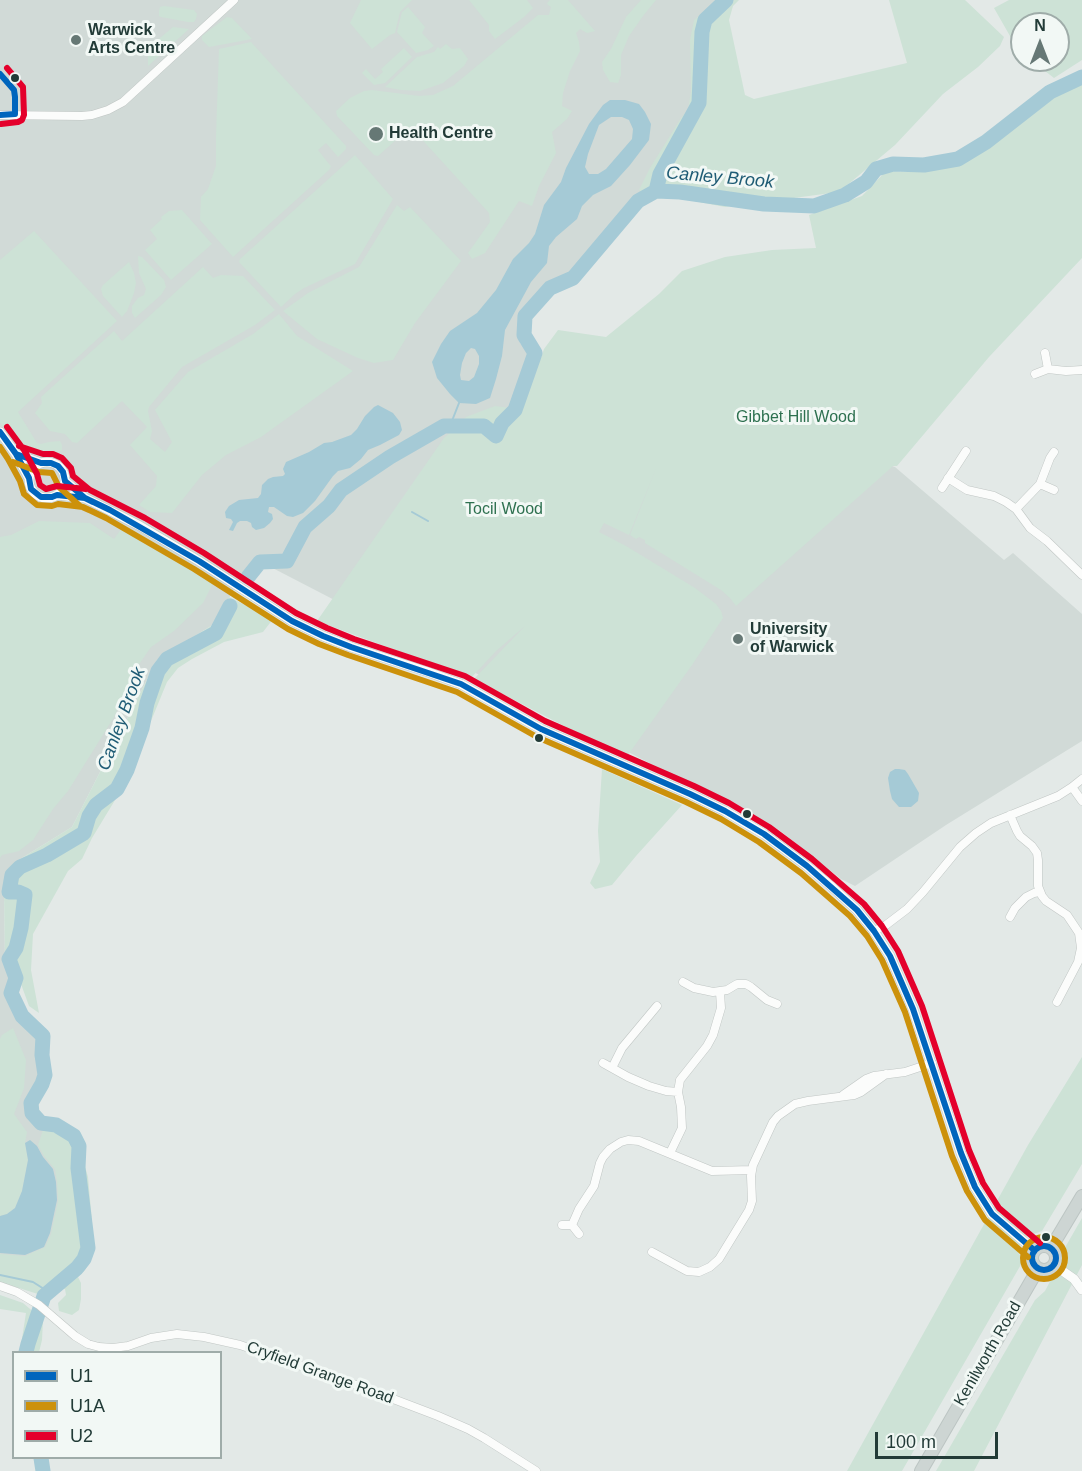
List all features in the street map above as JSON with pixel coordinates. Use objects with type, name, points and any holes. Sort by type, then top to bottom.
[{"type":"main road","points":[[1051,1248],[1082,1196]]},
{"type":"main road","points":[[1042,1246],[1054,1250],[1056,1256],[1054,1265],[1046,1270],[1038,1269],[1032,1262],[1034,1250],[1042,1246]]},
{"type":"main road","name":"Kenilworth Road","points":[[921,1471],[1038,1269]]},
{"type":"street","points":[[0,115],[82,116],[116,106],[234,0]]},
{"type":"street","points":[[1045,353],[1048,369]]},
{"type":"street","points":[[1035,374],[1048,369],[1082,370]]},
{"type":"street","points":[[0,432],[29,478],[33,491],[41,497],[57,495],[85,498]]},
{"type":"street","points":[[942,488],[966,451]]},
{"type":"street","points":[[1016,509],[1040,484],[1054,452]]},
{"type":"street","points":[[15,454],[41,464]]},
{"type":"street","points":[[29,478],[33,469],[41,464],[51,463],[58,466],[63,472],[65,481],[57,495]]},
{"type":"street","points":[[948,478],[968,490],[1001,498],[1016,509],[1030,528],[1082,575]]},
{"type":"street","points":[[65,481],[85,498],[140,526],[292,621],[351,647],[461,684],[559,737],[725,811],[765,834],[807,866],[857,910],[890,956],[902,980],[932,1063],[968,1172],[992,1214],[1034,1250]]},
{"type":"street","points":[[1040,484],[1054,490]]},
{"type":"street","points":[[874,931],[907,909],[976,833],[991,823],[1037,805],[1072,787],[1082,779]]},
{"type":"street","points":[[1072,787],[1082,801]]},
{"type":"street","points":[[1010,815],[1020,836],[1032,846],[1037,854],[1039,892],[1046,901],[1067,915],[1080,933],[1080,956],[1057,1002]]},
{"type":"street","points":[[1010,917],[1026,897],[1039,892]]},
{"type":"street","points":[[1058,981],[1066,984]]},
{"type":"street","points":[[682,982],[694,988],[713,992],[720,992],[737,984],[746,984],[766,1000],[777,1004]]},
{"type":"street","points":[[670,1154],[682,1123],[678,1092],[682,1076],[707,1046],[713,1035],[721,1008],[720,992]]},
{"type":"street","points":[[612,1068],[622,1048],[657,1006]]},
{"type":"street","points":[[603,1063],[649,1086],[678,1092]]},
{"type":"street","points":[[652,1252],[687,1271],[699,1272],[710,1267],[719,1259],[749,1210],[752,1201],[752,1170],[755,1160],[773,1122],[786,1110],[795,1104],[840,1098],[861,1092],[886,1074],[904,1072],[932,1063]]},
{"type":"street","points":[[572,1225],[594,1185],[600,1163],[606,1152],[621,1142],[639,1141],[712,1171],[752,1170]]},
{"type":"street","points":[[562,1225],[572,1225]]},
{"type":"street","points":[[572,1225],[579,1234]]},
{"type":"street","points":[[1054,1265],[1074,1279],[1082,1290]]},
{"type":"street","name":"Cryfield Grange Road","points":[[0,1286],[32,1301],[88,1344],[99,1347],[121,1347],[151,1338],[177,1334],[219,1339],[256,1349],[468,1429],[536,1471]]},
{"type":"shaded area","name":"University of Warwick","points":[[0,0],[720,0],[691,111],[649,185],[570,273],[545,287],[520,315],[520,343],[531,355],[895,467],[1004,560],[1013,553],[1082,614],[1082,741],[946,825],[855,886],[841,879],[779,830],[261,562],[244,572],[214,624],[157,660],[72,827],[17,861],[7,874],[4,895],[5,960],[11,977],[9,993],[20,1018],[37,1038],[39,1055],[40,1074],[29,1100],[29,1114],[39,1126],[55,1129],[71,1140],[82,1247],[0,1268]]},
{"type":"green space","points":[[361,0],[412,0],[400,12],[395,33],[372,49],[350,23]]},
{"type":"green space","points":[[469,0],[527,0],[533,8],[495,39],[489,31],[489,25]]},
{"type":"green space","points":[[550,0],[568,0],[595,31],[587,33],[580,29],[576,33],[580,51],[570,71],[563,93],[562,106],[572,111],[567,119],[552,132],[556,153],[539,186],[532,206],[519,201],[485,253],[472,259],[468,253],[490,222],[489,213],[416,133],[405,132],[378,156],[374,155],[337,116],[336,111],[350,98],[364,91],[419,96],[433,95],[453,86],[538,15],[549,15],[551,7],[547,3]]},
{"type":"green space","points":[[641,0],[656,0],[629,36],[621,55],[621,75],[618,83],[610,82],[603,70],[602,62],[611,49],[626,17]]},
{"type":"green space","points":[[717,0],[739,0],[733,6],[729,20],[745,95],[754,99],[907,63],[889,0],[965,0],[1004,37],[1000,46],[978,67],[943,94],[895,145],[839,192],[725,207],[678,198],[652,197],[639,190],[650,168],[688,110],[691,91],[690,40],[694,20]]},
{"type":"green space","points":[[1009,0],[1082,0],[1082,60],[1070,68],[1070,12],[1010,12],[1010,36],[994,8]]},
{"type":"green space","points":[[160,7],[194,10],[197,14],[196,19],[194,22],[188,22],[161,17],[159,16]]},
{"type":"green space","points":[[408,7],[425,27],[422,33],[434,46],[428,50],[416,53],[397,32],[402,12]]},
{"type":"green space","points":[[227,17],[232,18],[252,39],[209,47],[202,40],[202,36]]},
{"type":"green space","points":[[173,27],[189,29],[148,66],[148,48]]},
{"type":"green space","points":[[251,42],[346,146],[346,149],[338,157],[326,143],[318,150],[331,166],[329,170],[233,257],[200,220],[201,197],[208,189],[216,166],[219,49]]},
{"type":"green space","points":[[446,44],[452,49],[460,48],[468,59],[464,66],[443,83],[420,91],[385,87],[417,57],[434,52],[438,47],[440,49]]},
{"type":"green space","points":[[404,48],[412,57],[385,83],[374,85],[362,73],[366,69],[375,79],[383,72],[381,69]]},
{"type":"green space","points":[[1046,72],[1063,72],[1054,78]]},
{"type":"green space","points":[[1082,81],[1082,258],[989,357],[897,466],[893,466],[736,606],[721,590],[645,543],[645,540],[639,537],[636,539],[630,535],[657,466],[629,535],[604,523],[599,532],[695,588],[716,604],[723,618],[628,755],[570,729],[474,679],[525,626],[496,651],[471,678],[317,621],[444,438],[466,417],[495,406],[518,409],[534,378],[544,349],[558,330],[606,337],[659,294],[682,271],[725,257],[772,250],[816,248],[809,215],[862,196],[886,171],[908,172],[935,169],[961,162],[989,144],[1054,93]]},
{"type":"green space","points":[[355,155],[393,199],[355,264],[304,288],[281,307],[239,262],[240,259]]},
{"type":"green space","points":[[397,205],[404,211],[410,207],[461,261],[415,323],[393,360],[374,363],[317,339],[283,311],[308,293],[359,267]]},
{"type":"green space","points":[[182,210],[212,244],[171,280],[145,250],[157,239],[150,230],[162,219],[161,217],[169,211]]},
{"type":"green space","points":[[34,231],[117,321],[18,412],[37,443],[60,441],[62,445],[62,450],[58,452],[39,456],[16,444],[0,422],[0,260]]},
{"type":"green space","points":[[138,256],[142,257],[164,280],[166,287],[161,295],[135,318],[132,306],[138,298],[144,295],[146,289],[139,273]]},
{"type":"green space","points":[[129,262],[136,283],[127,311],[122,317],[103,296],[101,289]]},
{"type":"green space","points":[[203,267],[213,278],[221,275],[243,276],[275,310],[255,325],[182,367],[149,407],[152,431],[150,439],[165,452],[172,442],[155,410],[188,372],[253,334],[279,314],[297,336],[353,371],[261,437],[226,455],[202,475],[172,513],[150,512],[139,505],[156,486],[157,476],[130,445],[147,427],[122,401],[77,443],[72,442],[65,434],[50,431],[35,413],[42,403],[41,397],[114,331],[122,341]]},
{"type":"green space","points":[[39,521],[90,523],[114,539],[122,528],[213,583],[203,603],[174,631],[151,647],[133,673],[114,717],[68,791],[33,840],[19,851],[2,855],[0,858],[0,537],[11,535]]},
{"type":"green space","points":[[229,597],[273,619],[263,632],[224,642],[192,659],[178,668],[167,682],[126,782],[82,859],[68,871],[33,934],[31,970],[39,1013],[29,1006],[17,965],[5,960],[4,894],[7,874],[17,861],[72,827],[157,660],[214,624]]},
{"type":"green space","points":[[602,769],[682,805],[612,885],[595,889],[590,883],[600,862],[598,831]]},
{"type":"green space","points":[[13,1028],[26,1060],[24,1088],[14,1114],[27,1132],[25,1143],[28,1160],[22,1191],[15,1208],[0,1216],[0,1039]]},
{"type":"green space","points":[[1082,1057],[1082,1164],[1042,1231],[1025,1237],[1017,1250],[1023,1261],[902,1471],[847,1471],[1028,1145]]},
{"type":"green space","points":[[55,1129],[71,1140],[73,1148],[82,1156],[88,1177],[93,1235],[92,1258],[78,1277],[81,1283],[81,1299],[79,1310],[72,1315],[59,1311],[58,1303],[66,1295],[65,1289],[53,1290],[47,1300],[41,1295],[0,1282],[0,1254],[25,1256],[45,1247],[51,1234],[58,1201],[57,1182],[55,1169],[38,1145],[43,1130]]},
{"type":"green space","points":[[1082,1218],[1082,1265],[974,1471],[936,1471],[1035,1300],[1045,1291],[1063,1251]]},
{"type":"green space","points":[[0,1295],[23,1303],[43,1320],[39,1351],[24,1351],[21,1345],[26,1313],[0,1309]]},
{"type":"water","points":[[610,100],[625,100],[639,104],[651,124],[649,140],[611,186],[593,195],[582,206],[577,219],[549,246],[547,263],[531,282],[505,330],[502,356],[490,398],[476,404],[459,403],[437,378],[432,362],[450,331],[477,313],[496,290],[513,259],[535,234],[544,205],[561,182],[589,124],[603,105]],"holes":[[[611,117],[622,117],[629,120],[633,129],[632,139],[606,169],[598,174],[589,174],[585,167],[599,125]],[[471,348],[475,349],[479,356],[479,364],[474,377],[469,381],[461,380],[462,363]]]},
{"type":"water","points":[[378,405],[393,413],[400,422],[402,430],[399,435],[368,450],[350,468],[338,471],[303,513],[293,517],[287,516],[274,507],[269,507],[268,512],[272,514],[273,519],[264,528],[256,530],[251,523],[240,521],[233,531],[229,530],[233,522],[226,518],[225,512],[229,506],[239,500],[258,498],[262,485],[268,479],[285,474],[283,469],[286,462],[324,443],[351,435],[365,416]]},
{"type":"water","points":[[895,769],[905,770],[919,793],[918,801],[911,807],[899,807],[892,799],[888,778],[890,772]]},
{"type":"water","points":[[30,1140],[53,1169],[56,1182],[57,1200],[50,1233],[44,1247],[25,1255],[0,1253],[0,1216],[15,1208],[22,1191],[28,1160],[25,1143]]},
{"type":"waterway","points":[[656,191],[660,174],[699,103],[702,32],[705,20],[726,0]]},
{"type":"waterway","name":"Canley Brook","points":[[248,577],[260,562],[287,561],[305,527],[329,506],[341,490],[390,457],[444,426],[484,426],[496,436],[502,423],[515,410],[535,353],[524,335],[525,316],[550,288],[573,278],[638,201],[656,191],[680,192],[764,204],[814,206],[845,195],[866,182],[876,169],[893,164],[924,165],[958,159],[986,142],[1050,92],[1082,77]]},
{"type":"waterway","points":[[450,426],[459,403]]},
{"type":"waterway","points":[[412,512],[428,521]]},
{"type":"waterway","name":"Canley Brook","points":[[26,1351],[44,1296],[77,1268],[88,1248],[78,1168],[79,1146],[74,1136],[56,1125],[41,1123],[32,1113],[31,1103],[45,1075],[42,1055],[43,1036],[22,1016],[11,993],[16,978],[9,959],[16,948],[25,895],[9,892],[12,875],[20,867],[47,855],[84,833],[89,816],[96,805],[117,789],[127,770],[158,671],[167,659],[216,633],[230,606]]},
{"type":"waterway","points":[[0,1275],[33,1282],[44,1289],[44,1296]]},
{"type":"waterway","name":"Canley Brook","points":[[41,1459],[43,1471]]},
{"type":"transit line","name":"U2","points":[[1,124],[18,122],[24,115],[23,87],[7,68]]},
{"type":"transit line","name":"U1","points":[[0,74],[14,90],[15,97],[15,114],[0,115]]},
{"type":"transit line","name":"U2","points":[[7,427],[24,450],[37,474],[40,485],[46,489],[57,486],[86,489]]},
{"type":"transit line","name":"U1","points":[[0,432],[16,454],[29,478],[31,489],[41,497],[57,495],[85,498],[110,510],[199,561],[292,621],[351,647],[461,684],[541,729],[725,811],[764,834],[807,866],[857,910],[890,956],[913,1009],[961,1153],[975,1187],[992,1214],[1034,1250]]},
{"type":"transit line","name":"U2","points":[[19,446],[62,458],[71,468],[73,476],[90,490],[145,518],[204,553],[296,613],[354,639],[465,676],[545,721],[729,803],[769,827],[812,859],[864,904],[898,951],[922,1006],[969,1150],[983,1183],[999,1208],[1040,1243]]},
{"type":"transit line","name":"U1A","points":[[0,447],[20,481],[24,494],[37,505],[58,504],[83,507],[106,518],[194,569],[288,629],[348,655],[457,692],[537,737],[721,819],[759,842],[801,873],[850,916],[867,936],[882,960],[905,1012],[952,1156],[967,1191],[985,1220],[1028,1257]]},
{"type":"transit line","name":"U1","points":[[16,454],[58,466],[63,472],[65,481],[93,502]]},
{"type":"transit line","name":"U1A","points":[[13,462],[39,472],[52,473],[59,487],[80,506],[89,510]]},
{"type":"transit line","name":"U1A","points":[[1044,1237],[1052,1238],[1059,1243],[1064,1250],[1065,1258],[1064,1266],[1059,1273],[1052,1278],[1044,1279],[1036,1278],[1029,1273],[1024,1266],[1023,1258],[1024,1250],[1029,1243],[1036,1238],[1044,1237]]},
{"type":"transit line","name":"U1","points":[[1044,1246],[1053,1249],[1056,1258],[1053,1267],[1044,1270],[1035,1267],[1032,1258],[1035,1249],[1044,1246]]},
{"type":"place","name":"Warwick Arts Centre","points":[[76,40]]},
{"type":"place","name":"Health Centre","points":[[376,134]]},
{"type":"place","name":"University of Warwick","points":[[738,639]]},
{"type":"park label","name":"Gibbet Hill Wood","points":[[796,418]]},
{"type":"park label","name":"Tocil Wood","points":[[504,510]]}]
